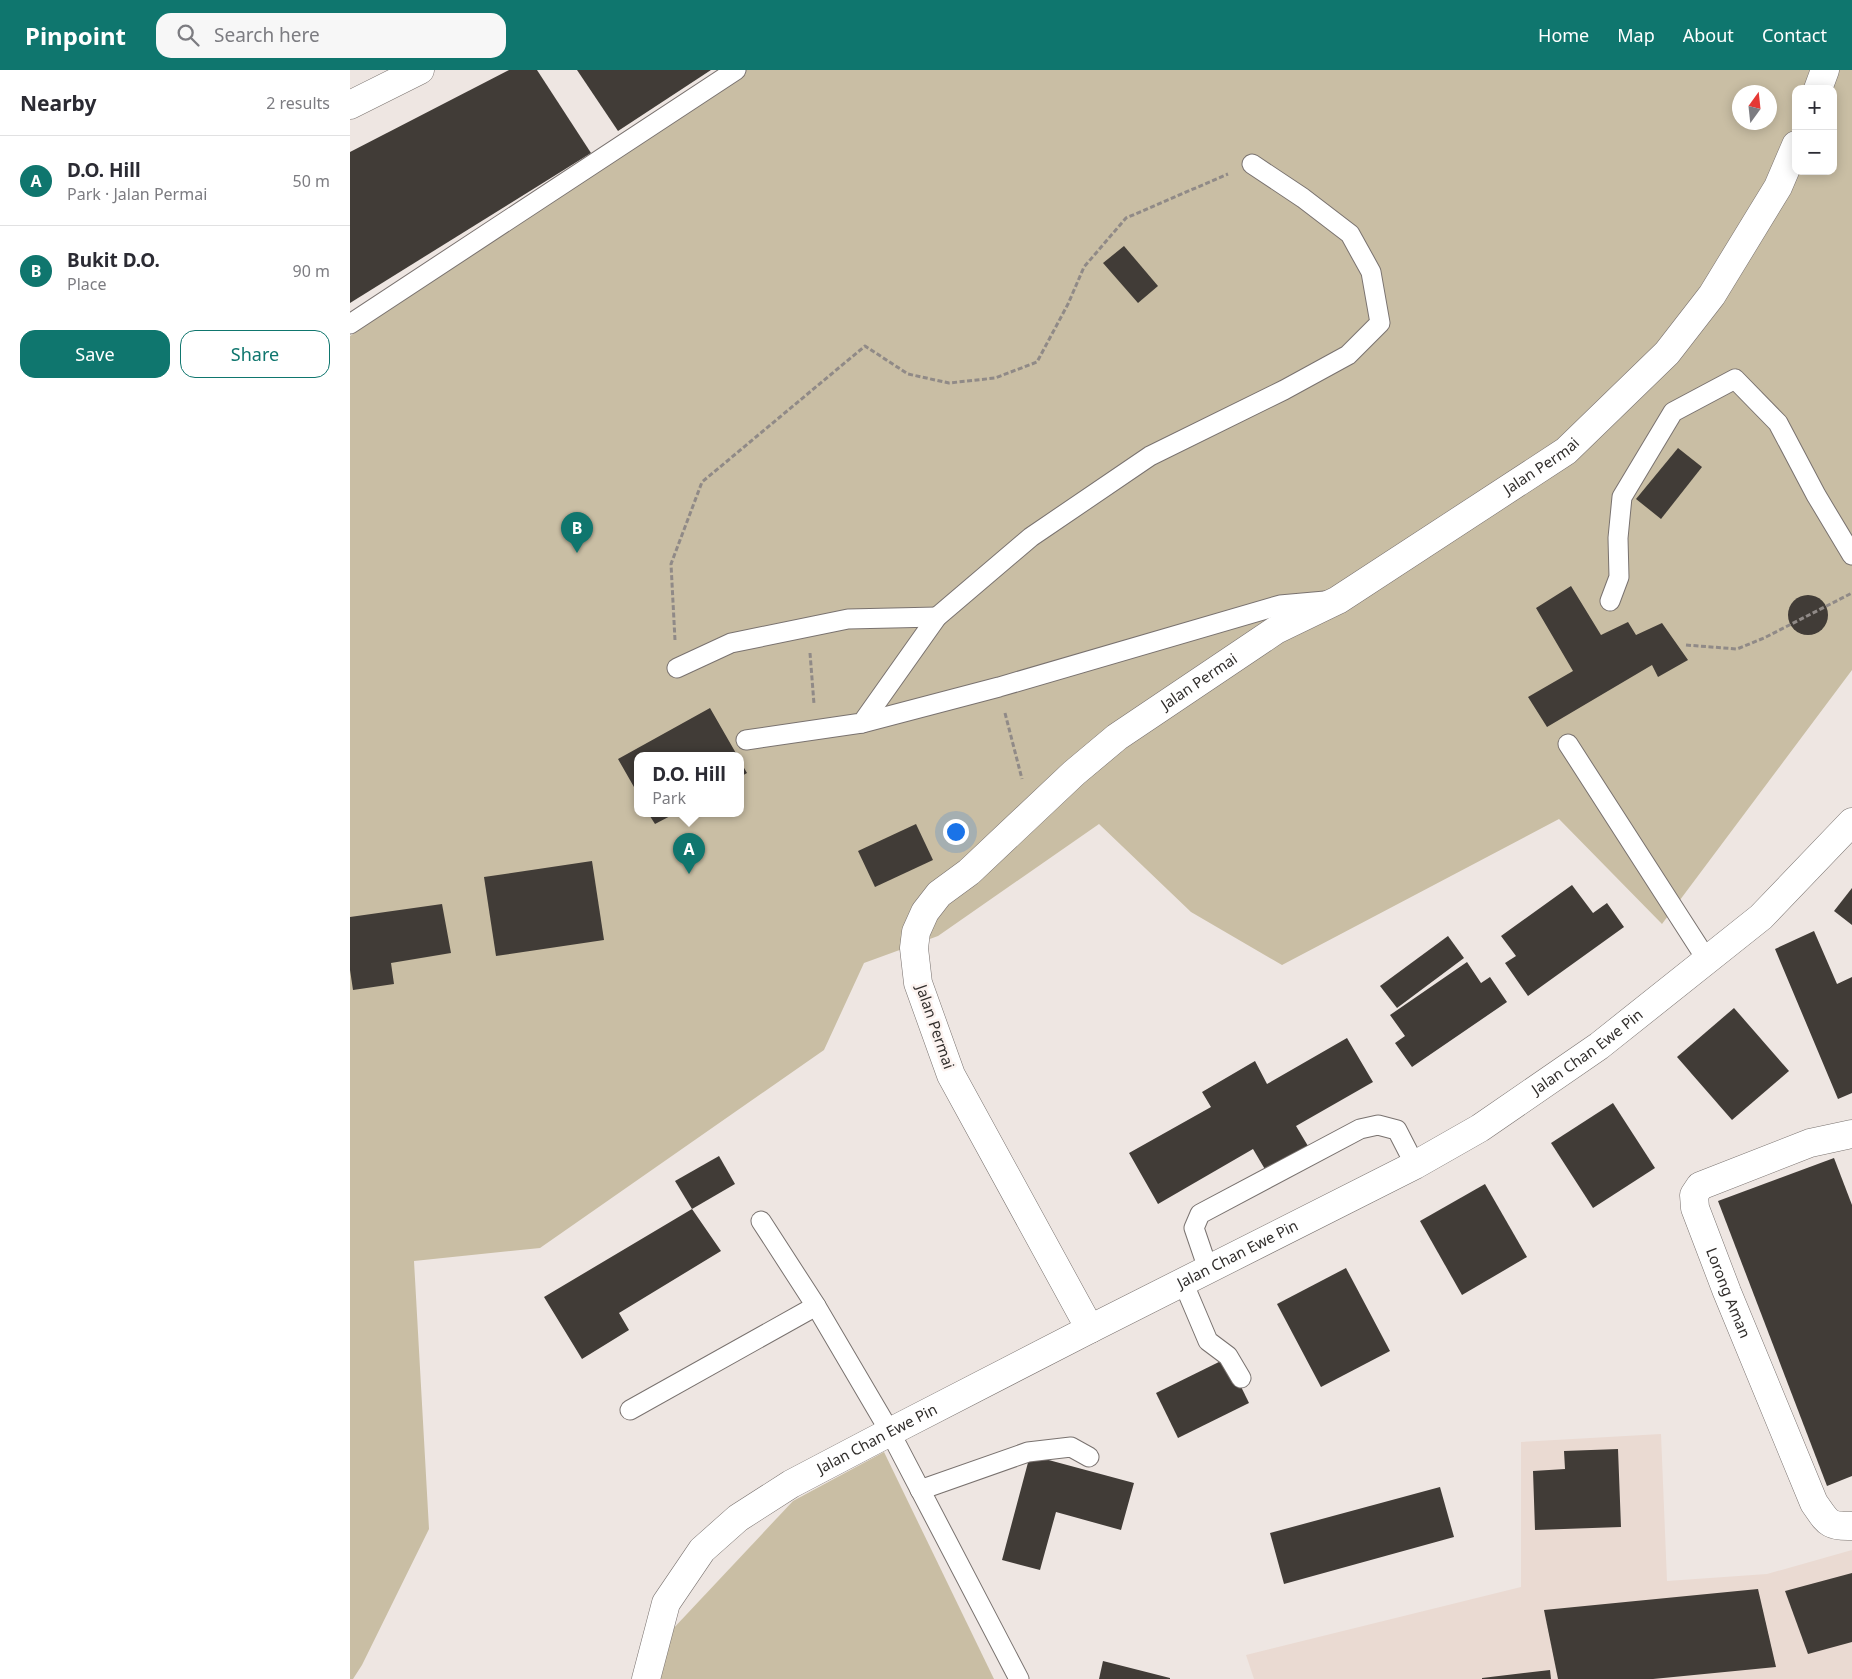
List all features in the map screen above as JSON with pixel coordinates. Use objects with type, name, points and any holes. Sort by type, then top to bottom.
[{"type":"street","points":[[352,100],[420,70]]},
{"type":"street","points":[[1819,85],[1824,70]]},
{"type":"street","name":"Jalan Permai","points":[[1090,1329],[951,1075],[918,983],[914,948],[916,932],[925,912],[939,894],[969,872],[1074,772],[1117,737],[1276,630],[1338,600],[1566,451],[1667,353],[1712,295],[1778,187],[1792,154]]},
{"type":"street","name":"Jalan Chan Ewe Pin","points":[[646,1679],[666,1603],[702,1550],[738,1518],[791,1484],[1090,1329],[1415,1165],[1480,1128],[1599,1046],[1761,917],[1852,822]]},
{"type":"street","name":"Lorong Aman","points":[[1852,1134],[1810,1143],[1700,1186],[1694,1196],[1695,1208],[1727,1292],[1814,1503],[1827,1522],[1836,1527],[1852,1526]]},
{"type":"lane","points":[[350,324],[736,70]]},
{"type":"lane","points":[[862,723],[937,617],[1032,537],[1150,456],[1284,390],[1348,355],[1380,323],[1371,272],[1350,234],[1303,198],[1252,164]]},
{"type":"lane","points":[[1610,601],[1618,577],[1618,538],[1622,497],[1673,412],[1735,379],[1778,423],[1816,495],[1852,555]]},
{"type":"lane","points":[[746,740],[862,723],[999,688],[1280,605],[1338,600]]},
{"type":"lane","points":[[677,668],[731,643],[848,619],[937,617]]},
{"type":"lane","points":[[1568,744],[1707,960]]},
{"type":"lane","points":[[1208,1269],[1194,1228],[1200,1214],[1360,1129],[1378,1125],[1397,1130],[1415,1165]]},
{"type":"lane","points":[[761,1221],[816,1306],[890,1432],[1019,1679]]},
{"type":"lane","points":[[1182,1282],[1208,1341],[1228,1356],[1241,1378]]},
{"type":"lane","points":[[630,1410],[816,1306]]},
{"type":"lane","points":[[920,1490],[1028,1452],[1071,1447],[1089,1457]]},
{"type":"path","points":[[677,668],[671,564],[702,482],[865,346],[908,374],[949,383],[995,378],[1037,362],[1068,304],[1084,266],[1126,218],[1252,164]]},
{"type":"path","points":[[1686,645],[1737,649],[1764,638],[1852,593]]},
{"type":"path","points":[[808,627],[816,730]]},
{"type":"path","points":[[999,688],[1030,814]]},
{"type":"shaded area","points":[[743,70],[1852,70],[1852,670],[1662,924],[1559,819],[1282,965],[1191,912],[1099,824],[938,936],[864,963],[824,1050],[540,1248],[414,1261],[429,1529],[362,1665],[353,1679],[350,1679],[350,336]]},
{"type":"shaded area","points":[[1661,1434],[1667,1581],[1767,1574],[1852,1550],[1852,1679],[1254,1679],[1246,1655],[1521,1587],[1521,1442]]},
{"type":"shaded area","points":[[884,1452],[994,1679],[660,1679],[670,1632],[793,1501]]},
{"type":"building","points":[[509,70],[537,70],[591,153],[350,303],[350,152]]},
{"type":"building","points":[[577,70],[711,70],[618,131]]},
{"type":"building","points":[[1124,246],[1158,286],[1138,303],[1103,263]]},
{"type":"building","points":[[1678,448],[1702,467],[1661,519],[1636,499]]},
{"type":"building","points":[[1571,586],[1601,635],[1628,622],[1636,635],[1662,623],[1688,660],[1658,677],[1652,665],[1547,727],[1528,697],[1573,671],[1536,608]]},
{"type":"building","points":[[1812,595],[1819,598],[1825,604],[1828,615],[1827,623],[1819,632],[1812,635],[1804,635],[1797,632],[1789,623],[1788,611],[1791,604],[1800,596]]},
{"type":"building","points":[[710,708],[735,752],[634,752],[634,787],[618,759]]},
{"type":"building","points":[[651,817],[668,817],[655,824]]},
{"type":"building","points":[[916,824],[933,860],[875,887],[858,851]]},
{"type":"building","points":[[592,861],[604,940],[496,956],[484,877]]},
{"type":"building","points":[[1572,885],[1593,913],[1607,903],[1624,927],[1528,996],[1505,963],[1516,956],[1501,936]]},
{"type":"building","points":[[1852,888],[1852,925],[1834,911]]},
{"type":"building","points":[[442,904],[451,953],[391,963],[394,984],[353,990],[350,970],[350,917]]},
{"type":"building","points":[[1814,931],[1837,984],[1852,977],[1852,1093],[1838,1099],[1775,949]]},
{"type":"building","points":[[1448,936],[1464,958],[1397,1008],[1380,986]]},
{"type":"building","points":[[1467,962],[1481,983],[1490,977],[1507,1002],[1412,1067],[1395,1043],[1405,1036],[1390,1015]]},
{"type":"building","points":[[1734,1008],[1789,1071],[1732,1120],[1677,1057]]},
{"type":"building","points":[[1347,1038],[1373,1082],[1296,1126],[1308,1146],[1266,1171],[1253,1149],[1158,1204],[1129,1153],[1211,1107],[1202,1092],[1255,1061],[1267,1084]]},
{"type":"building","points":[[1613,1103],[1655,1168],[1593,1208],[1551,1143]]},
{"type":"building","points":[[719,1156],[735,1184],[692,1209],[675,1181]]},
{"type":"building","points":[[1834,1158],[1852,1205],[1852,1476],[1827,1486],[1718,1201]]},
{"type":"building","points":[[1485,1184],[1527,1257],[1462,1295],[1420,1221]]},
{"type":"building","points":[[692,1209],[721,1251],[619,1313],[629,1330],[582,1359],[544,1297]]},
{"type":"building","points":[[1346,1268],[1390,1351],[1321,1387],[1277,1304]]},
{"type":"building","points":[[1227,1358],[1249,1403],[1178,1438],[1156,1393]]},
{"type":"building","points":[[1618,1449],[1621,1527],[1535,1530],[1533,1471],[1565,1469],[1564,1451]]},
{"type":"building","points":[[1030,1455],[1134,1483],[1121,1530],[1056,1512],[1040,1570],[1002,1560]]},
{"type":"building","points":[[1440,1487],[1454,1537],[1284,1584],[1270,1533]]},
{"type":"building","points":[[1852,1573],[1852,1642],[1808,1654],[1785,1591]]},
{"type":"building","points":[[1758,1589],[1776,1667],[1653,1679],[1558,1679],[1544,1610]]},
{"type":"building","points":[[1103,1661],[1170,1678],[1170,1679],[1099,1679]]},
{"type":"building","points":[[1550,1670],[1551,1679],[1482,1679],[1482,1678]]},
{"type":"place","name":"Bukit D.O.","points":[[577,553]]},
{"type":"place","name":"D.O. Hill","points":[[689,874]]}]
